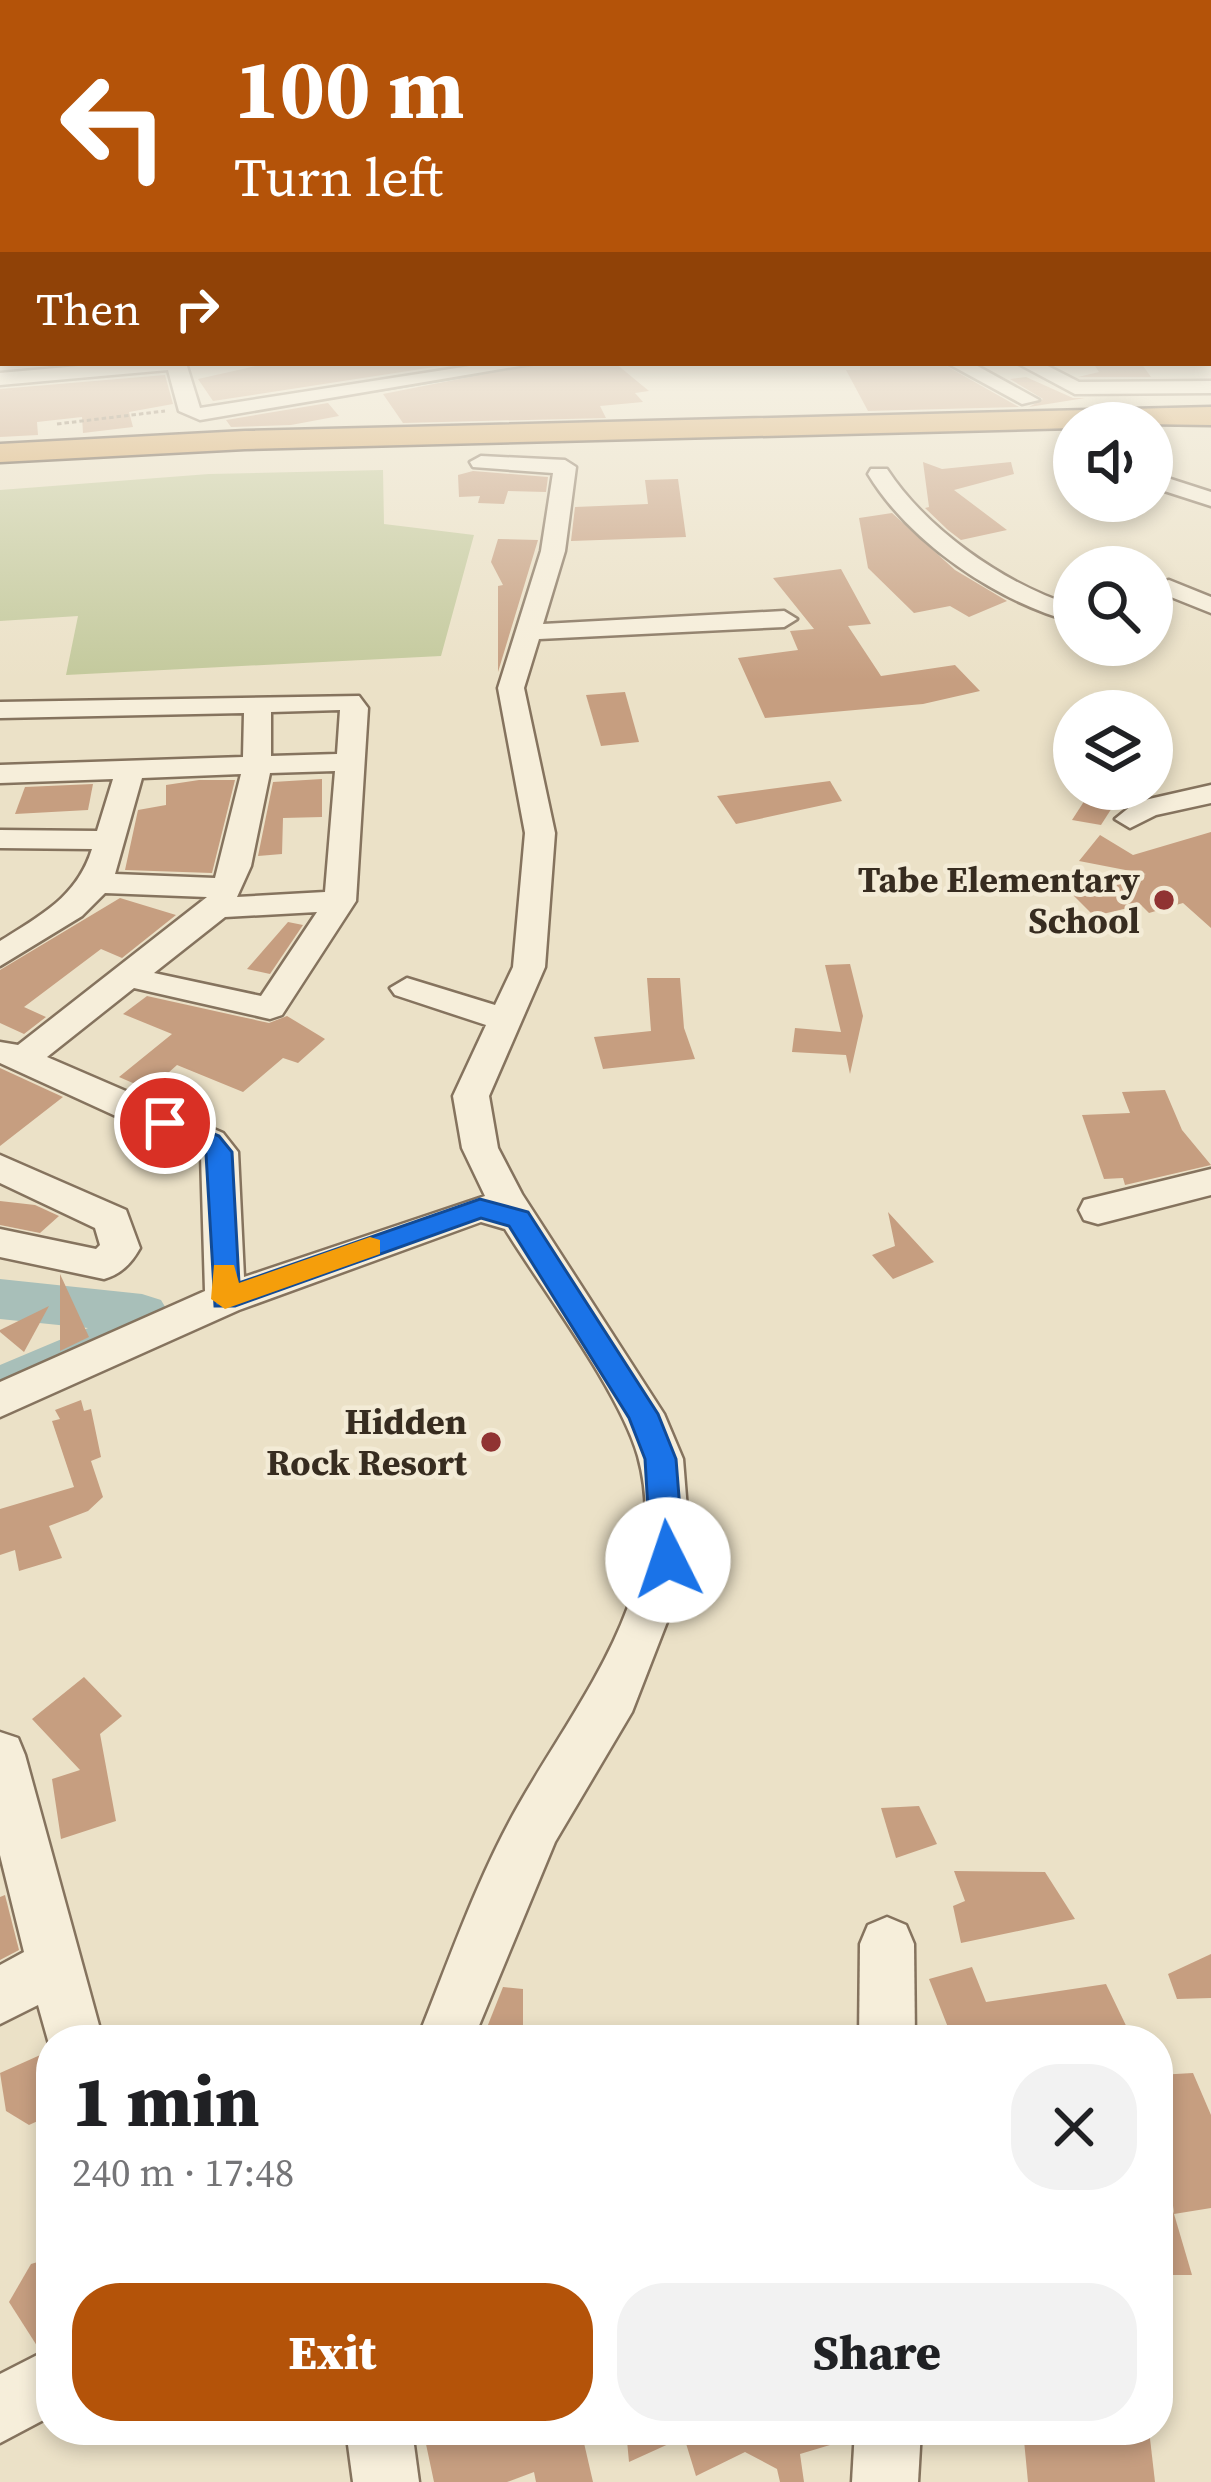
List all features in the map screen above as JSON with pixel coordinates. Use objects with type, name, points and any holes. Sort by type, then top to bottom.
[{"type":"highway","points":[[0,454],[91,449]]},
{"type":"highway","points":[[0,472],[250,457],[604,449]]},
{"type":"street","points":[[451,2025],[535,1826],[607,1712],[668,1560],[661,1459],[643,1414],[518,1219],[480,1148],[470,1096],[529,967],[540,833],[511,688],[553,551],[565,467],[481,462]]},
{"type":"street","points":[[879,474],[889,496],[924,528],[987,570],[1053,603]]},
{"type":"street","points":[[1173,487],[1211,499]]},
{"type":"street","points":[[1173,589],[1211,606]]},
{"type":"street","points":[[528,632],[784,619]]},
{"type":"street","points":[[0,774],[71,741],[157,744],[258,703],[349,702],[354,707],[340,902],[270,1008],[128,977]]},
{"type":"street","points":[[11,1055],[128,977],[222,898],[257,768],[258,703]]},
{"type":"street","points":[[0,710],[71,741],[157,744],[257,768],[350,763]]},
{"type":"street","points":[[97,884],[109,839],[157,744]]},
{"type":"street","points":[[1130,819],[1147,808],[1211,794]]},
{"type":"street","points":[[0,839],[109,839]]},
{"type":"street","points":[[8,942],[97,884],[222,898],[340,902]]},
{"type":"street","points":[[407,988],[505,1020]]},
{"type":"street","points":[[11,1055],[210,1142],[219,1152],[225,1299]]},
{"type":"street","points":[[0,1168],[112,1220],[120,1248],[104,1265],[0,1243]]},
{"type":"street","points":[[1098,1210],[1211,1182]]},
{"type":"street","points":[[0,1400],[225,1299],[480,1208],[518,1219]]},
{"type":"street","points":[[0,1755],[72,2025]]},
{"type":"street","points":[[887,1944],[887,2025]]},
{"type":"street","points":[[0,1996],[58,1964]]},
{"type":"street","points":[[0,2410],[36,2389]]},
{"type":"street","points":[[381,2445],[386,2482]]},
{"type":"street","points":[[885,2482],[888,2445]]},
{"type":"green space","points":[[383,470],[384,524],[474,535],[441,656],[66,675],[78,616],[0,621],[0,490],[209,474]]},
{"type":"building","points":[[923,462],[942,469],[1011,462],[1014,474],[954,490],[1007,530],[961,540],[948,530],[925,508],[929,507]]},
{"type":"building","points":[[473,471],[548,477],[546,492],[508,491],[504,504],[478,503],[480,496],[459,497],[458,475]]},
{"type":"building","points":[[678,479],[686,537],[571,541],[575,507],[648,504],[645,480]]},
{"type":"building","points":[[892,513],[955,570],[1007,601],[969,617],[950,606],[914,613],[868,568],[859,518]]},
{"type":"building","points":[[498,539],[538,540],[498,672],[498,586],[503,585],[491,562]]},
{"type":"building","points":[[841,569],[871,624],[848,626],[881,676],[955,665],[980,691],[923,704],[765,718],[738,658],[798,650],[790,631],[814,629],[773,578]]},
{"type":"building","points":[[625,692],[639,742],[601,746],[586,695]]},
{"type":"building","points":[[322,779],[322,817],[283,818],[282,854],[258,856],[273,782]]},
{"type":"building","points":[[235,780],[212,873],[125,870],[138,810],[166,805],[166,785]]},
{"type":"building","points":[[830,781],[842,801],[736,824],[717,796]]},
{"type":"building","points":[[93,784],[88,810],[15,814],[25,787]]},
{"type":"building","points":[[1078,810],[1111,810],[1101,825],[1072,820]]},
{"type":"building","name":"Tabe Elementary School","points":[[1211,832],[1211,928],[1183,903],[1149,913],[1141,905],[1094,916],[1070,892],[1146,874],[1079,861],[1100,835],[1133,855]]},
{"type":"building","points":[[120,898],[176,915],[122,958],[101,949],[24,1007],[46,1017],[24,1034],[0,1023],[0,970]]},
{"type":"building","points":[[288,922],[303,925],[270,974],[247,969]]},
{"type":"building","points":[[850,964],[863,1016],[850,1074],[846,1055],[792,1052],[795,1028],[841,1032],[825,965]]},
{"type":"building","points":[[647,978],[680,978],[684,1028],[695,1059],[603,1069],[594,1037],[651,1031]]},
{"type":"building","points":[[147,996],[269,1023],[287,1016],[325,1039],[298,1063],[283,1058],[243,1092],[177,1065],[149,1090],[119,1077],[172,1034],[123,1014]]},
{"type":"building","points":[[0,1068],[63,1097],[0,1146]]},
{"type":"building","points":[[1165,1090],[1182,1130],[1211,1165],[1125,1185],[1123,1178],[1104,1179],[1082,1115],[1130,1113],[1122,1092]]},
{"type":"building","points":[[0,1201],[35,1205],[59,1216],[40,1233],[0,1225]]},
{"type":"building","points":[[888,1212],[934,1262],[893,1279],[872,1255],[895,1246]]},
{"type":"building","points":[[60,1274],[89,1337],[60,1351]]},
{"type":"building","points":[[49,1306],[24,1352],[0,1332],[0,1330]]},
{"type":"building","points":[[81,1400],[84,1411],[91,1409],[101,1457],[91,1461],[103,1497],[88,1511],[49,1526],[62,1558],[19,1571],[15,1550],[0,1555],[0,1509],[74,1487],[52,1421],[60,1419],[55,1410]]},
{"type":"building","points":[[84,1677],[122,1716],[100,1734],[116,1821],[61,1839],[52,1779],[80,1770],[32,1719]]},
{"type":"building","points":[[919,1806],[937,1844],[896,1858],[881,1808]]},
{"type":"building","points":[[954,1871],[1045,1872],[1075,1919],[961,1943],[953,1906],[965,1901]]},
{"type":"building","points":[[5,1895],[19,1950],[0,1960],[0,1897]]},
{"type":"building","points":[[1211,1954],[1211,1998],[1177,1999],[1168,1974]]},
{"type":"building","points":[[972,1967],[986,2002],[1106,1984],[1126,2025],[947,2025],[929,1979]]},
{"type":"building","points":[[503,1987],[523,1989],[523,2025],[488,2025]]},
{"type":"building","points":[[36,2057],[36,2122],[29,2125],[6,2111],[0,2073]]},
{"type":"building","points":[[1193,2073],[1211,2115],[1211,2208],[1174,2214],[1173,2206],[1173,2074]]},
{"type":"building","points":[[1173,2213],[1192,2275],[1173,2275]]},
{"type":"building","points":[[36,2262],[36,2344],[9,2302]]},
{"type":"building","points":[[426,2445],[584,2445],[593,2482],[536,2482],[534,2472],[507,2482],[434,2482]]},
{"type":"building","points":[[627,2445],[666,2445],[629,2462]]},
{"type":"building","points":[[686,2445],[830,2445],[800,2454],[804,2482],[780,2482],[777,2469],[745,2452],[696,2476]]},
{"type":"building","points":[[1024,2445],[1151,2445],[1155,2482],[1028,2482]]},
{"type":"waterway","points":[[0,1299],[142,1314],[149,1325],[0,1388]]},
{"type":"slow traffic","points":[[224,1273],[225,1299],[370,1247]]},
{"type":"place","name":"Tabe Elementary School","points":[[1164,900]]},
{"type":"place","name":"Hidden Rock Resort","points":[[491,1442]]},
{"type":"route","points":[[165,1123],[210,1142],[219,1152],[225,1299],[480,1208],[518,1219],[643,1414],[661,1459],[668,1560]]}]
